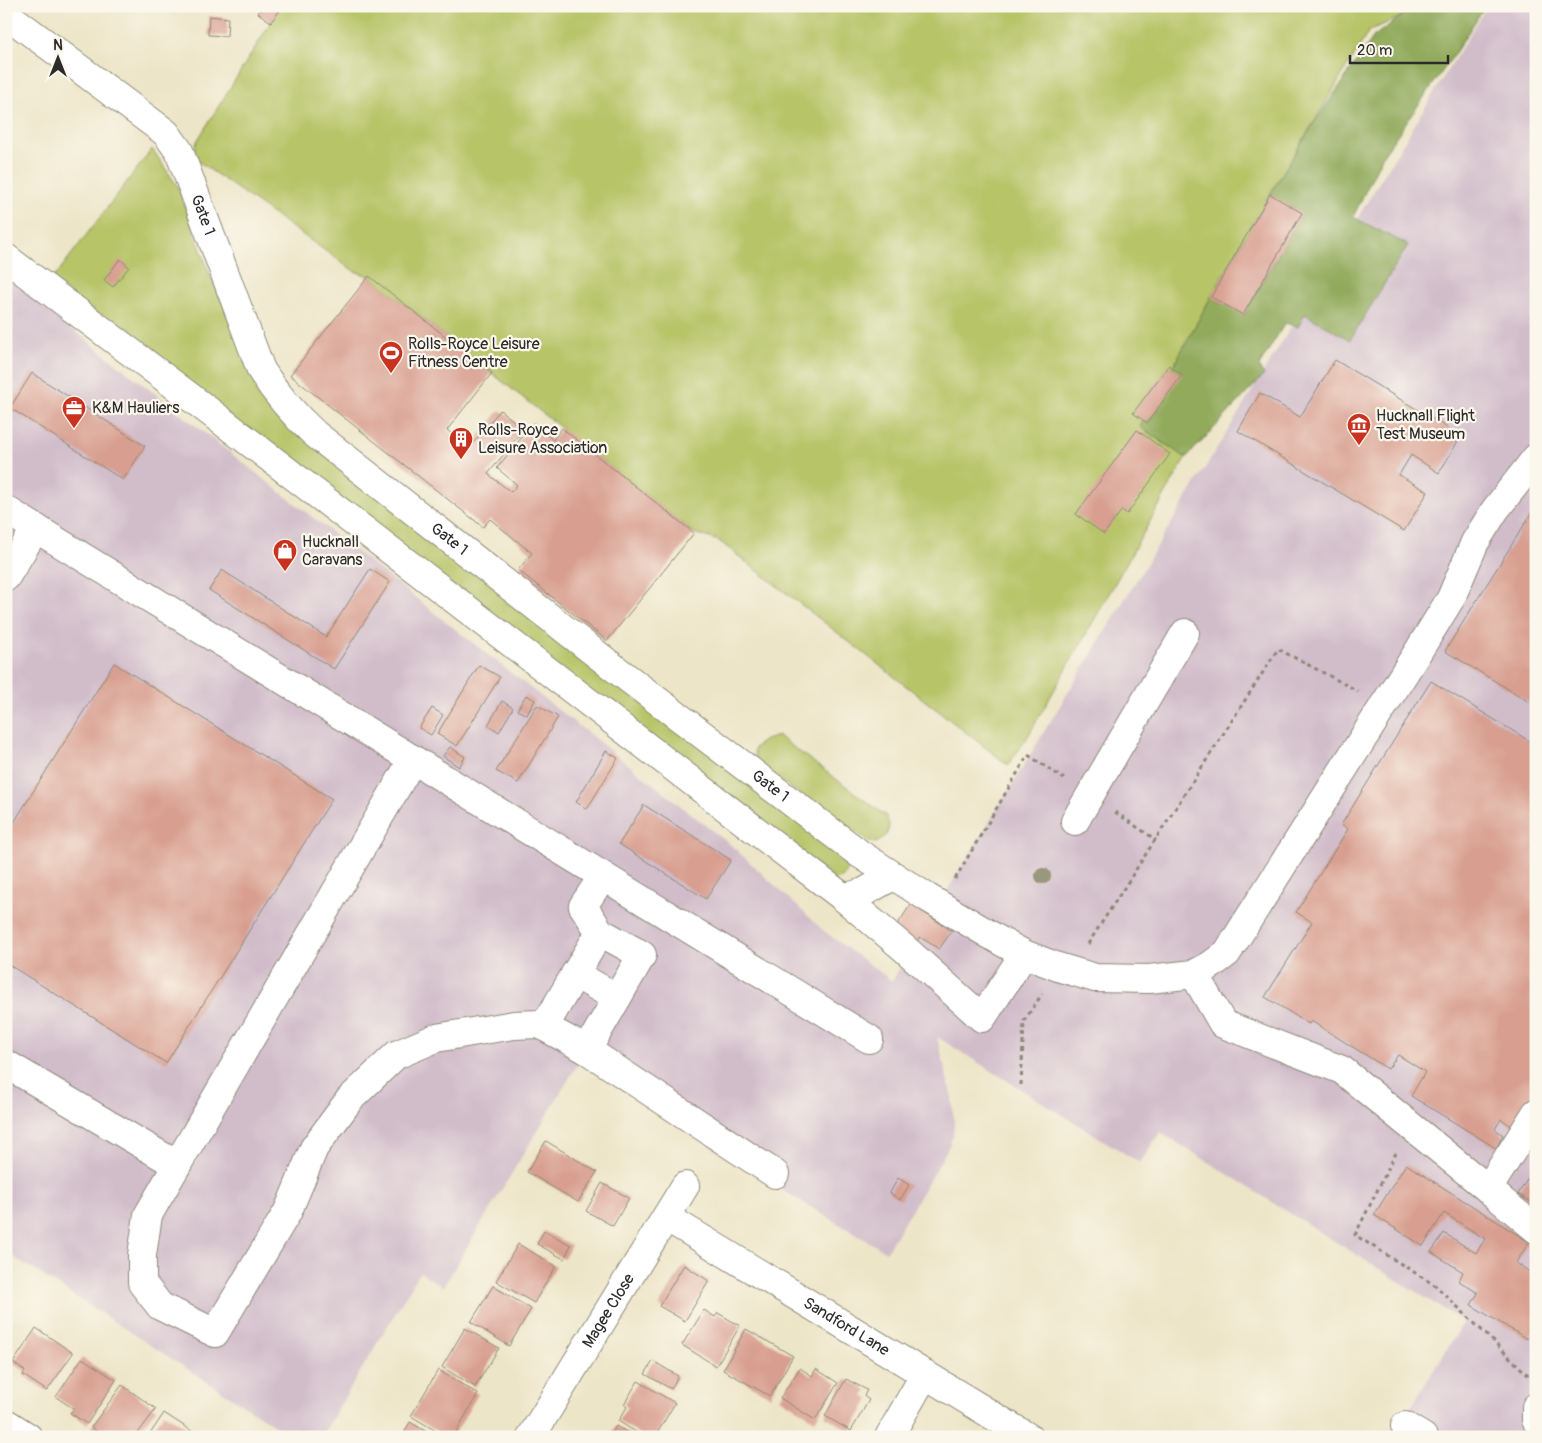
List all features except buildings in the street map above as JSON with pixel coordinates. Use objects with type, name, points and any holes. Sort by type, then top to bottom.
[{"type":"street","name":"Gate 1","points":[[6,14],[166,133],[180,151],[261,370],[272,387],[299,420],[315,434],[682,720],[860,854],[928,898],[1024,954],[1095,978],[1149,979],[1194,974]]},
{"type":"street","points":[[6,258],[844,898],[982,1018],[1024,954]]},
{"type":"street","points":[[1536,458],[1494,510],[1475,542],[1451,598],[1227,953],[1211,965],[1194,974],[1224,1024],[1342,1070],[1536,1229]]},
{"type":"street","points":[[6,510],[869,1039]]},
{"type":"street","points":[[6,577],[36,528]]},
{"type":"street","points":[[1075,821],[1185,633]]},
{"type":"street","points":[[413,760],[148,1216],[142,1255],[142,1283],[160,1306],[215,1333],[288,1211],[314,1148],[350,1099],[396,1055],[436,1038],[539,1024],[587,1050],[775,1174]]},
{"type":"street","points":[[587,1050],[642,955],[600,932],[583,906],[603,876]]},
{"type":"street","points":[[844,898],[864,892],[894,876]]},
{"type":"street","points":[[544,1027],[600,932]]},
{"type":"street","points":[[575,974],[616,998]]},
{"type":"street","points":[[6,1064],[177,1165]]},
{"type":"street","points":[[1488,1189],[1536,1113]]},
{"type":"street","name":"Magee Close","points":[[531,1437],[685,1186]]},
{"type":"street","name":"Sandford Lane","points":[[666,1217],[1028,1437]]},
{"type":"street","points":[[889,1437],[925,1374]]},
{"type":"street","points":[[1536,1407],[1536,1420]]},
{"type":"street","points":[[6,1423],[28,1437]]},
{"type":"path","points":[[954,880],[1028,755],[1156,840],[1278,649],[1358,691],[1366,685]]},
{"type":"path","points":[[1410,1126],[1355,1235],[1436,1286],[1536,1382]]},
{"type":"shaded area","points":[[1487,6],[1536,6],[1536,1437],[1392,1437],[1464,1322],[1160,1132],[1140,1163],[937,1037],[952,1098],[953,1136],[947,1150],[886,1252],[732,1160],[579,1062],[443,1287],[420,1272],[321,1437],[293,1437],[6,1252],[6,277],[732,846],[825,932],[892,981]]},
{"type":"green space","points":[[281,6],[1389,6],[1402,16],[1369,31],[1270,194],[1140,427],[1186,458],[1027,738],[1008,765],[719,541],[694,533],[369,276],[354,271],[192,157],[197,141]]},
{"type":"green space","points":[[1409,6],[1485,6],[1451,59],[1383,155],[1353,217],[1408,245],[1350,340],[1305,314],[1298,327],[1285,323],[1259,366],[1264,375],[1186,458],[1140,427],[1211,297],[1244,315],[1302,213],[1270,194],[1316,120],[1374,36],[1402,16]]},
{"type":"green space","points":[[152,149],[178,187],[210,275],[260,388],[843,857],[847,867],[845,874],[835,880],[52,280]]},
{"type":"green space","points":[[778,736],[885,815],[889,827],[884,838],[876,843],[869,841],[756,764],[755,747],[765,740]]},
{"type":"place","name":"Rolls-Royce Leisure Fitness Centre","points":[[391,374]]},
{"type":"place","name":"K&M Hauliers","points":[[74,429]]},
{"type":"place","name":"Hucknall Flight Test Museum","points":[[1359,446]]},
{"type":"place","name":"Rolls-Royce Leisure Association","points":[[461,460]]},
{"type":"place","name":"Hucknall Caravans","points":[[285,572]]}]
